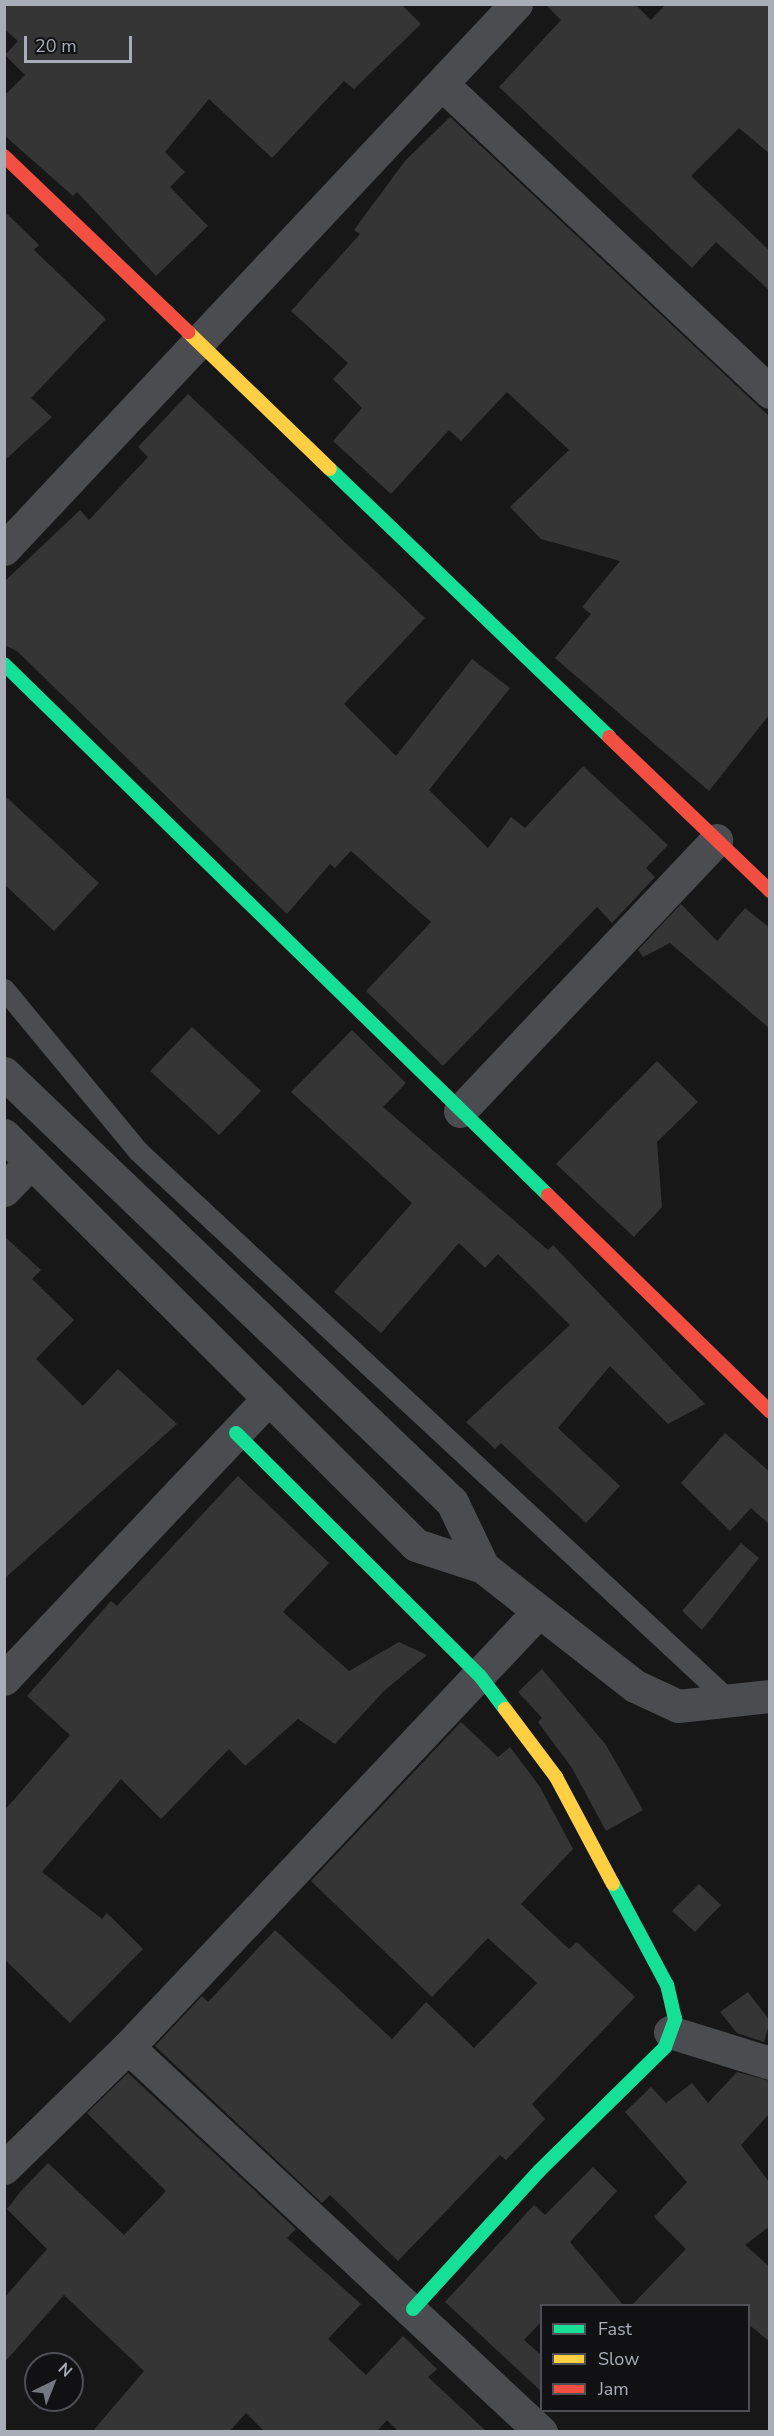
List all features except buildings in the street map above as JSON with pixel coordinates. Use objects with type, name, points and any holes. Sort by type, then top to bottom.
[{"type":"street","points":[[4,549],[202,345],[516,4]]},
{"type":"street","points":[[441,84],[770,393]]},
{"type":"street","points":[[4,156],[770,891]]},
{"type":"street","points":[[4,664],[770,1412]]},
{"type":"street","points":[[460,1111],[716,840]]},
{"type":"street","points":[[4,1074],[452,1502],[483,1567]]},
{"type":"street","points":[[4,1135],[416,1545],[483,1567],[635,1686],[678,1706],[770,1696]]},
{"type":"street","points":[[4,1190],[31,1162]]},
{"type":"street","points":[[4,1679],[269,1398]]},
{"type":"street","points":[[236,1432],[480,1676],[556,1778],[667,1985],[675,2019],[665,2047],[539,2171],[413,2309]]},
{"type":"street","points":[[4,2168],[128,2047],[539,1611]]},
{"type":"street","points":[[670,2032],[770,2063]]},
{"type":"street","points":[[128,2047],[413,2309],[541,2432]]},
{"type":"lane","points":[[4,988],[138,1151],[730,1702]]},
{"type":"traffic: fast","points":[[330,469],[609,737]]},
{"type":"traffic: fast","points":[[4,664],[548,1195]]},
{"type":"traffic: fast","points":[[236,1433],[480,1676],[505,1709]]},
{"type":"traffic: fast","points":[[413,2309],[539,2171],[665,2047],[675,2019],[667,1985],[613,1884]]},
{"type":"traffic: slow","points":[[188,332],[330,469]]},
{"type":"traffic: slow","points":[[505,1709],[556,1777],[613,1884]]},
{"type":"traffic: jam","points":[[4,156],[188,332]]},
{"type":"traffic: jam","points":[[609,737],[770,891]]},
{"type":"traffic: jam","points":[[548,1195],[770,1412]]}]
